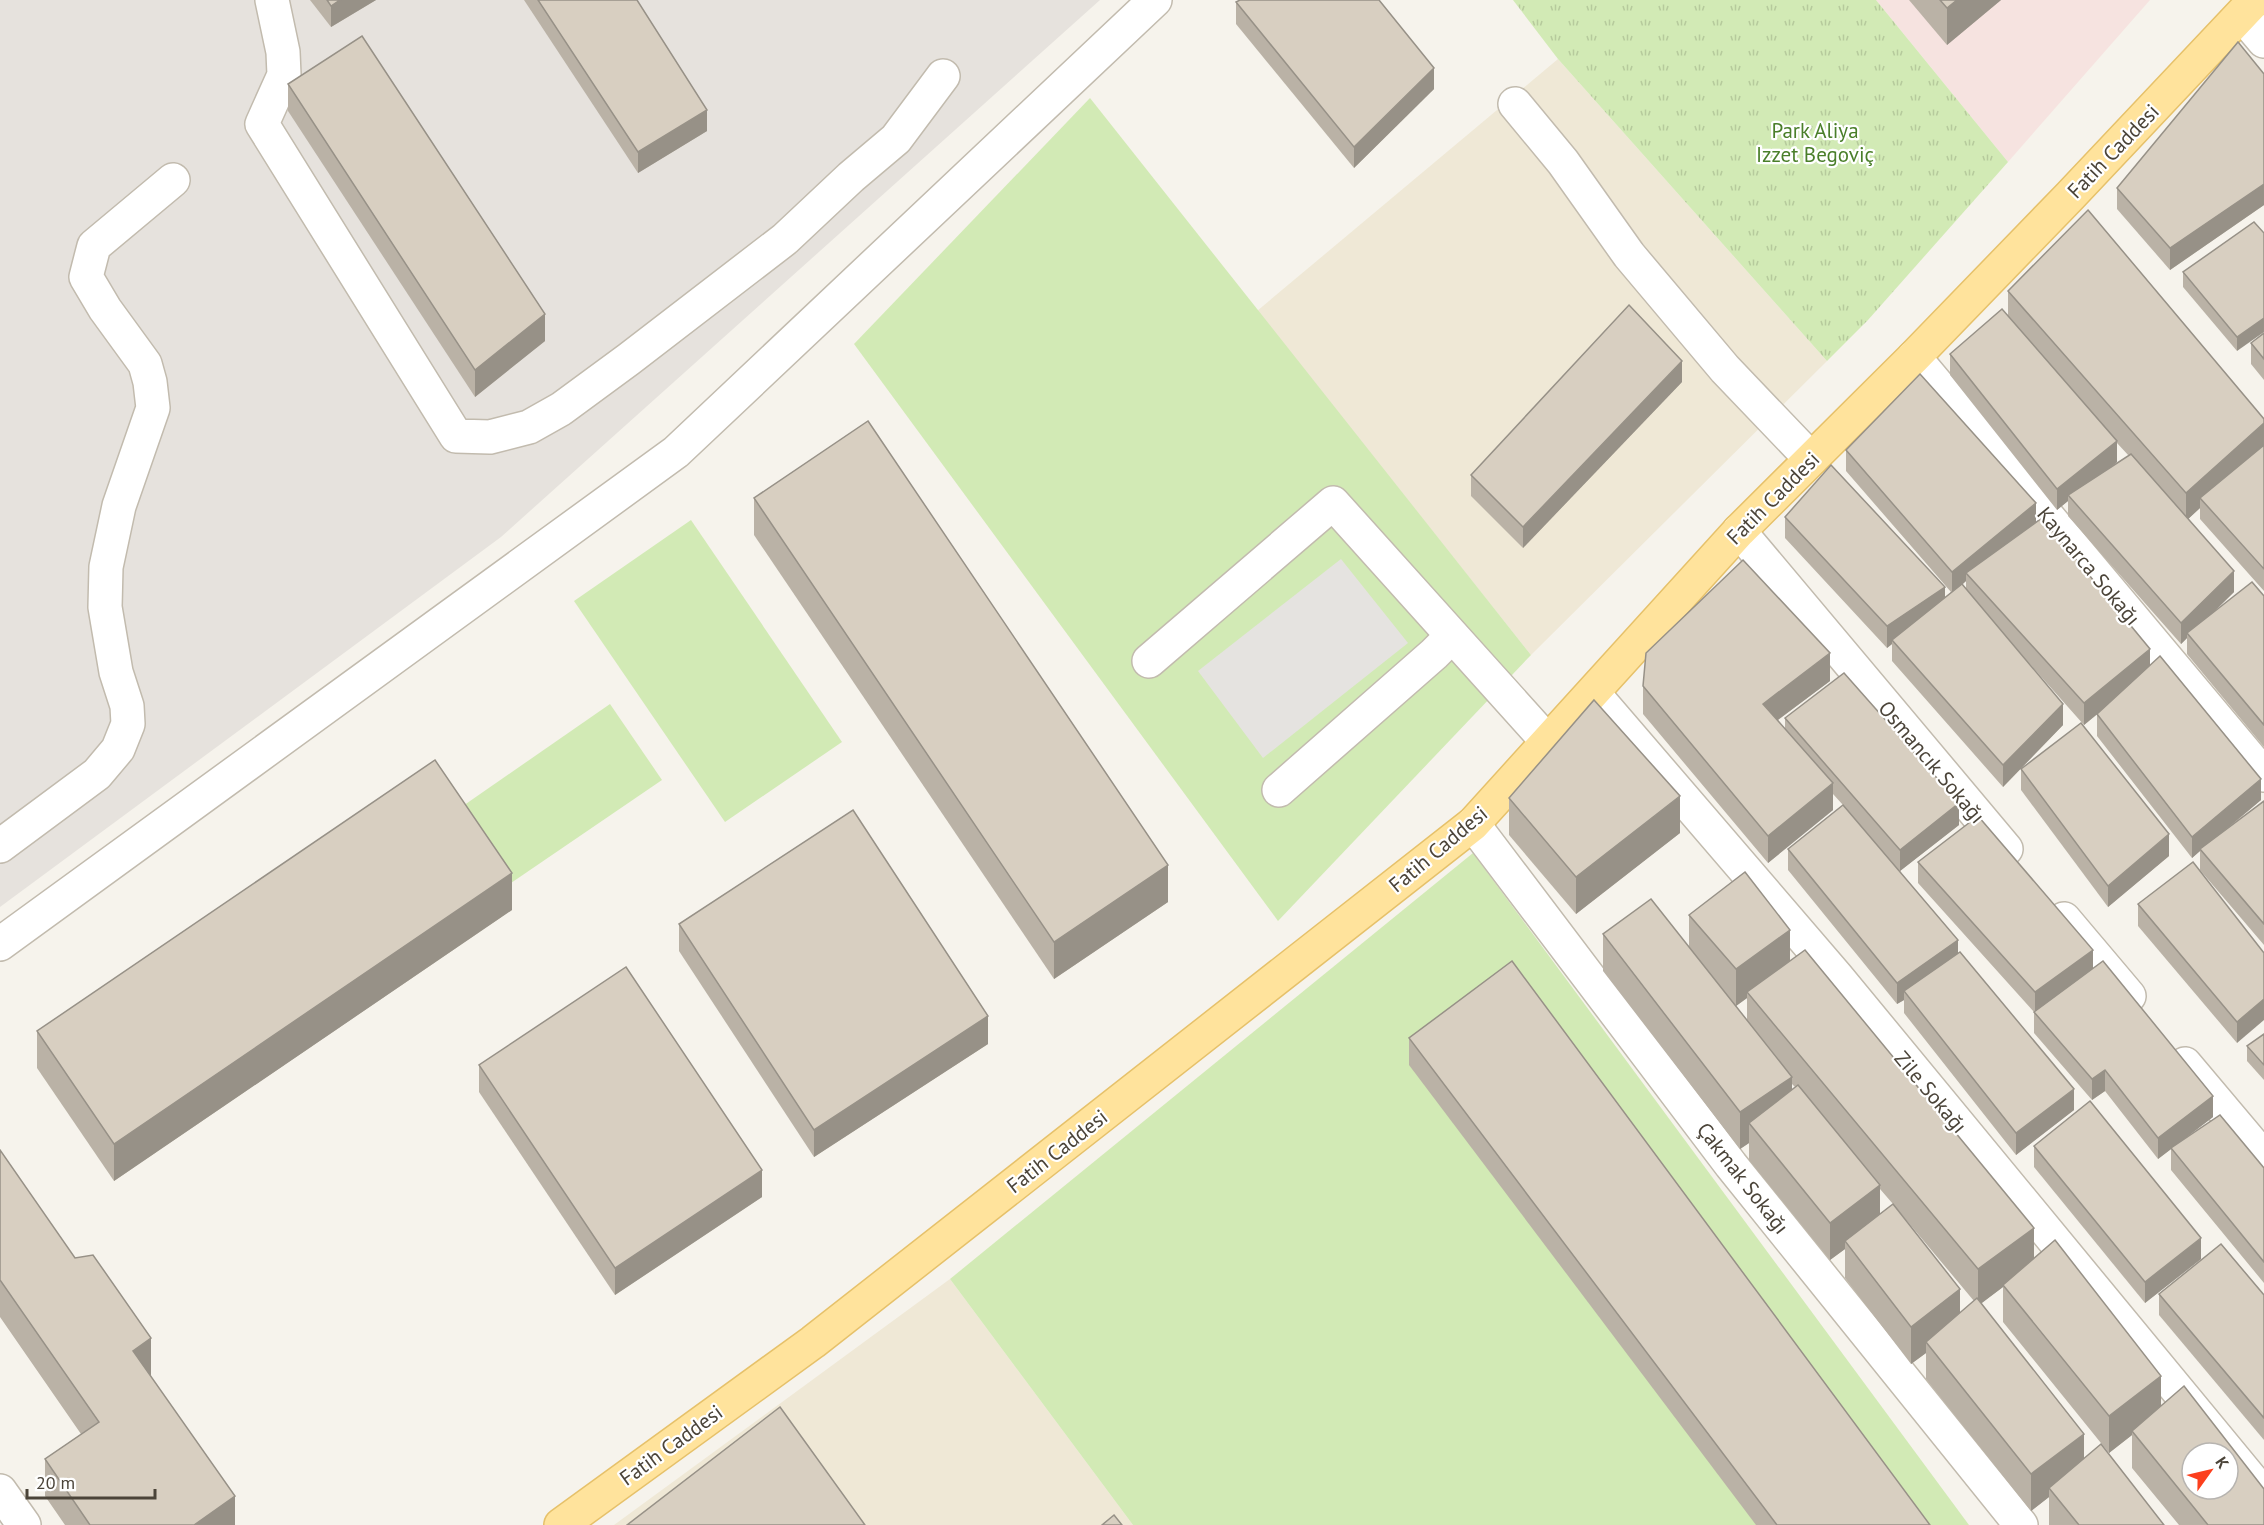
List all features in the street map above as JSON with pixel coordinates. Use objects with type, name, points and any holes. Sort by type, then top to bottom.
[{"type":"main road","name":"Fatih Caddesi","points":[[561,1525],[813,1342],[1473,824],[1739,531],[1914,357],[2249,8]]},
{"type":"street","points":[[272,0],[283,52],[284,75],[262,124],[456,436],[490,437],[528,427],[561,409],[629,359],[785,239],[850,177],[896,139],[943,76]]},
{"type":"street","points":[[0,944],[676,452],[1155,0]]},
{"type":"street","points":[[2249,8],[2264,41]]},
{"type":"street","points":[[1515,104],[1563,162],[1629,255],[1725,369],[1811,459]]},
{"type":"street","points":[[0,846],[98,774],[118,749],[128,724],[127,706],[116,672],[105,607],[106,567],[118,506],[153,408],[145,364],[105,309],[86,277],[94,246],[173,180]]},
{"type":"street","points":[[2070,196],[2092,223]]},
{"type":"street","name":"Kaynarca Sokağı","points":[[1914,357],[2264,775]]},
{"type":"street","points":[[1149,661],[1333,503],[1548,742]]},
{"type":"street","name":"Osmancık Sokağı","points":[[1739,531],[2264,1158]]},
{"type":"street","points":[[1278,790],[1452,636]]},
{"type":"street","name":"Zile Sokağı","points":[[1593,693],[1837,977],[2264,1495]]},
{"type":"street","name":"Çakmak Sokağı","points":[[1473,824],[1731,1165],[2021,1525]]},
{"type":"street","points":[[0,1491],[24,1525]]},
{"type":"shaded area","points":[[0,0],[1100,0],[501,537],[0,907]]},
{"type":"shaded area","points":[[1876,0],[2150,0],[2008,162]]},
{"type":"shaded area","points":[[1558,59],[1827,361],[1531,655],[1257,311]]},
{"type":"shaded area","points":[[1341,559],[1408,643],[1263,758],[1198,671]]},
{"type":"shaded area","points":[[950,1279],[1133,1525],[614,1525]]},
{"type":"green space","name":"Park Aliya Izzet Begoviç","points":[[1513,0],[1876,0],[2008,162],[1868,320],[1827,361],[1558,59]]},
{"type":"green space","points":[[1090,98],[1531,655],[1278,921],[854,344]]},
{"type":"green space","points":[[691,520],[842,742],[725,822],[574,601]]},
{"type":"green space","points":[[610,704],[662,780],[511,883],[460,808]]},
{"type":"green space","points":[[1473,853],[1969,1525],[1133,1525],[950,1279]]},
{"type":"building","points":[[327,0],[340,0],[331,6]]},
{"type":"building","points":[[538,0],[637,0],[707,110],[638,152]]},
{"type":"building","points":[[1240,0],[1379,0],[1434,68],[1354,147],[1236,2]]},
{"type":"building","points":[[1940,0],[1957,0],[1947,8]]},
{"type":"building","points":[[362,36],[545,314],[475,370],[288,84]]},
{"type":"building","points":[[2238,42],[2264,74],[2264,184],[2170,248],[2117,188]]},
{"type":"building","points":[[2088,210],[2264,419],[2264,423],[2186,493],[2008,291]]},
{"type":"building","points":[[2254,222],[2264,233],[2264,318],[2237,337],[2183,272]]},
{"type":"building","points":[[1629,305],[1682,361],[1523,527],[1471,475]]},
{"type":"building","points":[[2002,309],[2117,441],[2057,489],[1950,354]]},
{"type":"building","points":[[2264,333],[2264,359],[2251,343]]},
{"type":"building","points":[[1920,374],[2036,503],[1952,572],[1846,450]]},
{"type":"building","points":[[868,421],[1168,865],[1054,942],[754,498]]},
{"type":"building","points":[[2264,445],[2264,569],[2200,498]]},
{"type":"building","points":[[2131,454],[2234,571],[2181,623],[2068,495]]},
{"type":"building","points":[[1831,465],[1945,587],[1887,626],[1785,517]]},
{"type":"building","points":[[2042,518],[2150,649],[2084,703],[1966,573]]},
{"type":"building","points":[[1743,560],[1830,653],[1763,704],[1833,783],[1768,836],[1643,686],[1646,653]]},
{"type":"building","points":[[2252,582],[2264,596],[2264,725],[2187,633]]},
{"type":"building","points":[[1962,584],[2063,704],[2003,765],[1892,640]]},
{"type":"building","points":[[2160,656],[2261,779],[2192,837],[2097,714]]},
{"type":"building","points":[[1844,673],[1959,803],[1900,850],[1785,718]]},
{"type":"building","points":[[1594,700],[1680,796],[1576,877],[1509,798]]},
{"type":"building","points":[[2081,723],[2169,834],[2108,886],[2021,769]]},
{"type":"building","points":[[435,760],[512,873],[114,1144],[37,1031]]},
{"type":"building","points":[[2264,801],[2264,924],[2200,849]]},
{"type":"building","points":[[1843,805],[1958,940],[1897,983],[1788,849]]},
{"type":"building","points":[[853,810],[988,1016],[814,1130],[679,924]]},
{"type":"building","points":[[1978,816],[2093,950],[2035,992],[1918,862]]},
{"type":"building","points":[[2193,862],[2264,953],[2264,999],[2237,1022],[2138,904]]},
{"type":"building","points":[[1745,872],[1790,930],[1736,969],[1689,915]]},
{"type":"building","points":[[1651,899],[1792,1077],[1740,1112],[1603,934]]},
{"type":"building","points":[[1805,950],[2034,1228],[1978,1269],[1747,992]]},
{"type":"building","points":[[1960,952],[2074,1089],[2016,1133],[1904,991]]},
{"type":"building","points":[[1512,961],[1930,1525],[1777,1525],[1409,1038]]},
{"type":"building","points":[[2103,961],[2213,1096],[2158,1138],[2105,1070],[2092,1079],[2034,1012]]},
{"type":"building","points":[[626,967],[762,1170],[615,1268],[479,1065]]},
{"type":"building","points":[[2264,1034],[2264,1065],[2247,1046]]},
{"type":"building","points":[[1798,1085],[1880,1185],[1830,1223],[1749,1123]]},
{"type":"building","points":[[2090,1101],[2201,1238],[2145,1282],[2034,1146]]},
{"type":"building","points":[[2220,1115],[2264,1168],[2264,1262],[2171,1148]]},
{"type":"building","points":[[0,1150],[75,1258],[93,1255],[151,1338],[133,1351],[235,1496],[194,1525],[90,1525],[45,1459],[99,1422],[0,1280]]},
{"type":"building","points":[[1893,1204],[1960,1289],[1911,1327],[1845,1241]]},
{"type":"building","points":[[2055,1240],[2161,1376],[2109,1416],[2003,1285]]},
{"type":"building","points":[[2221,1244],[2264,1295],[2264,1418],[2159,1294]]},
{"type":"building","points":[[1977,1298],[2084,1434],[2031,1474],[1926,1342]]},
{"type":"building","points":[[2184,1386],[2227,1441],[2180,1441],[2180,1490],[2132,1431]]},
{"type":"building","points":[[780,1407],[865,1525],[627,1525]]},
{"type":"building","points":[[2101,1444],[2164,1525],[2079,1525],[2049,1488]]},
{"type":"building","points":[[2240,1458],[2264,1489],[2264,1525],[2208,1525],[2189,1501],[2240,1501]]},
{"type":"building","points":[[1114,1515],[1122,1525],[1102,1525]]}]
